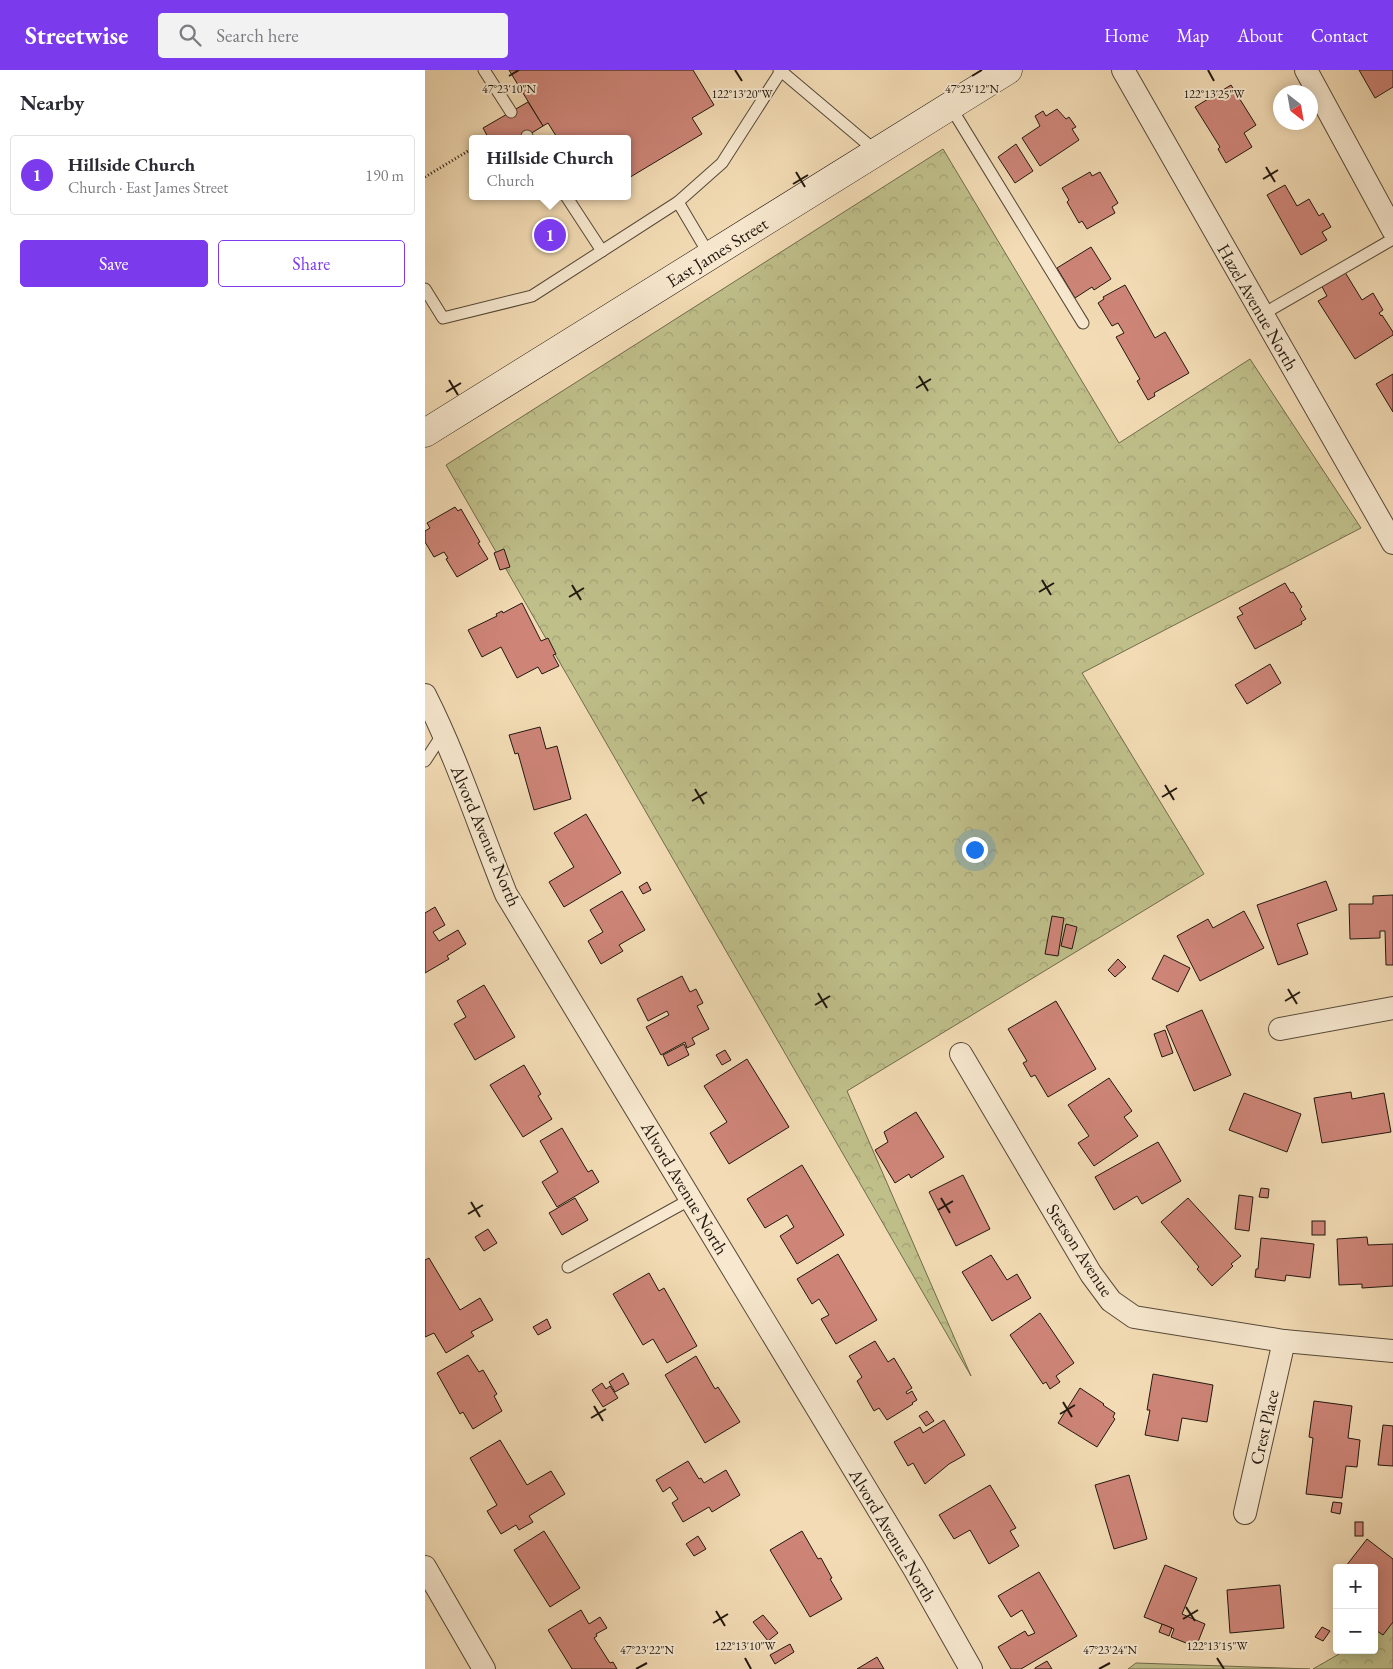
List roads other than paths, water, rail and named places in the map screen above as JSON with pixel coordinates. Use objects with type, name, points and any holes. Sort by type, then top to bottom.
[{"type":"main road","name":"East James Street","points":[[425,433],[1008,70]]},
{"type":"street","name":"Hazel Avenue North","points":[[1123,70],[1393,543]]},
{"type":"street","points":[[1306,70],[1393,230]]},
{"type":"street","name":"Alvord Avenue North","points":[[425,695],[444,732],[506,894],[915,1570],[971,1669]]},
{"type":"street","points":[[1280,1029],[1393,1008]]},
{"type":"street","name":"Stetson Avenue","points":[[961,1054],[1091,1274],[1111,1300],[1134,1317],[1284,1341],[1393,1351]]},
{"type":"street","name":"Crest Place","points":[[1245,1512],[1284,1341]]},
{"type":"street","points":[[425,1567],[485,1669]]},
{"type":"lane","points":[[484,70],[511,112]]},
{"type":"lane","points":[[425,289],[443,318],[532,296],[678,202],[722,163],[780,71],[877,152]]},
{"type":"lane","points":[[950,106],[1083,324]]},
{"type":"lane","points":[[569,200],[602,251]]},
{"type":"lane","points":[[678,202],[710,256]]},
{"type":"lane","points":[[1263,314],[1393,239]]},
{"type":"lane","points":[[425,761],[444,732]]},
{"type":"lane","points":[[568,1267],[691,1199]]},
{"type":"place","name":"Hillside Church","points":[[550,235]]}]
